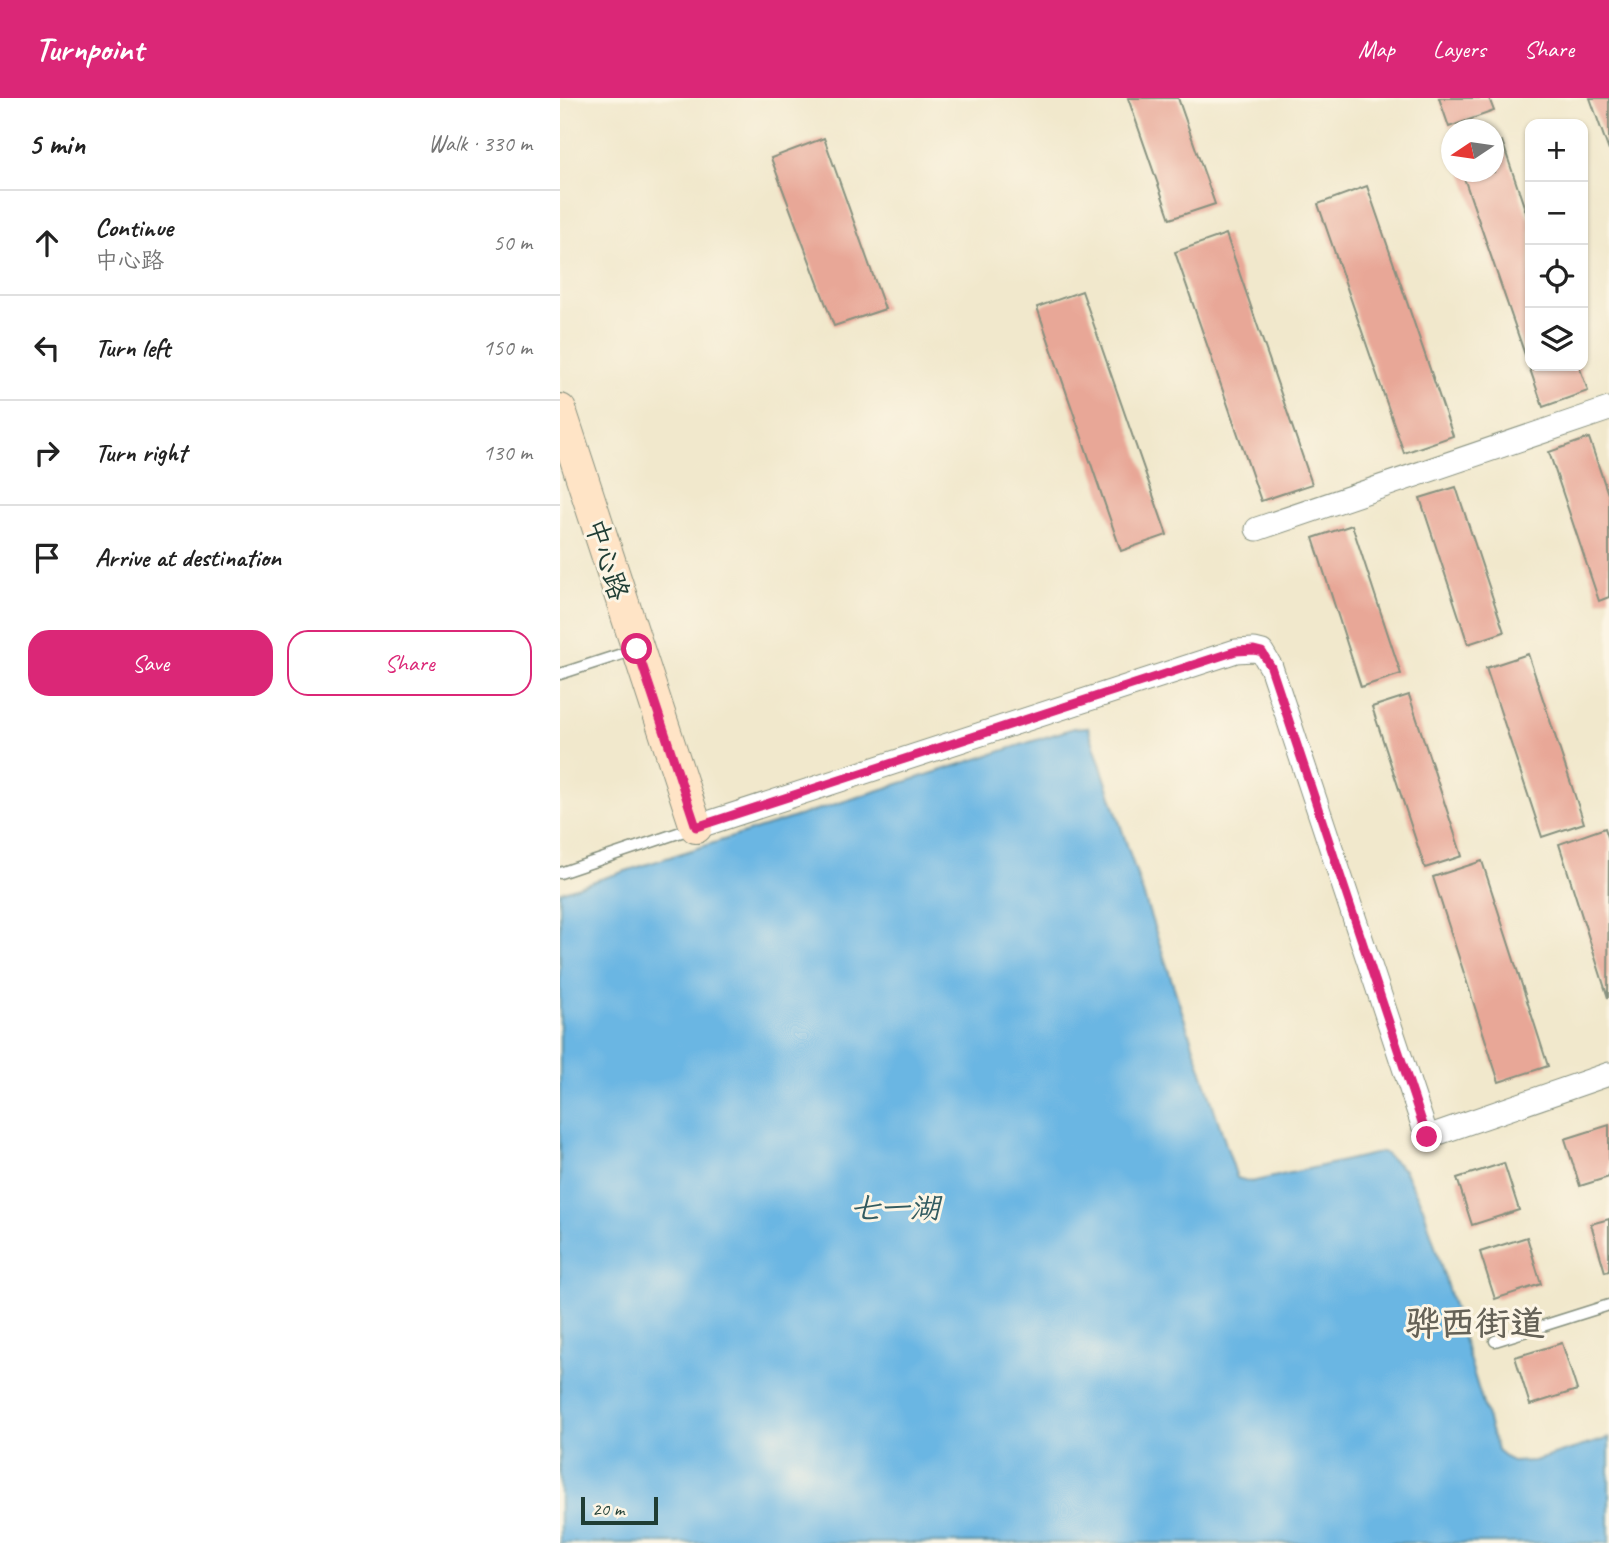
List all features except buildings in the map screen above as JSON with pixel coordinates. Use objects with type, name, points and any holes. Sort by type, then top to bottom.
[{"type":"street","points":[[1257,529],[1609,409]]},
{"type":"street","name":"中心路","points":[[560,410],[696,827]]},
{"type":"street","points":[[696,827],[1236,651],[1262,652],[1271,667],[1427,1137],[1609,1074]]},
{"type":"lane","points":[[560,674],[637,649]]},
{"type":"lane","points":[[560,873],[696,827]]},
{"type":"lane","points":[[1494,1341],[1609,1305]]},
{"type":"water","name":"七一湖","points":[[1088,727],[1237,1178],[1251,1182],[1383,1152],[1404,1170],[1423,1207],[1497,1450],[1512,1462],[1534,1461],[1609,1438],[1609,1543],[560,1543],[560,892],[1074,728]]},
{"type":"district","name":"骅西街道","points":[[1475,1323]]},
{"type":"route","points":[[637,649],[696,827],[1236,651],[1262,652],[1271,667],[1427,1137]]}]
